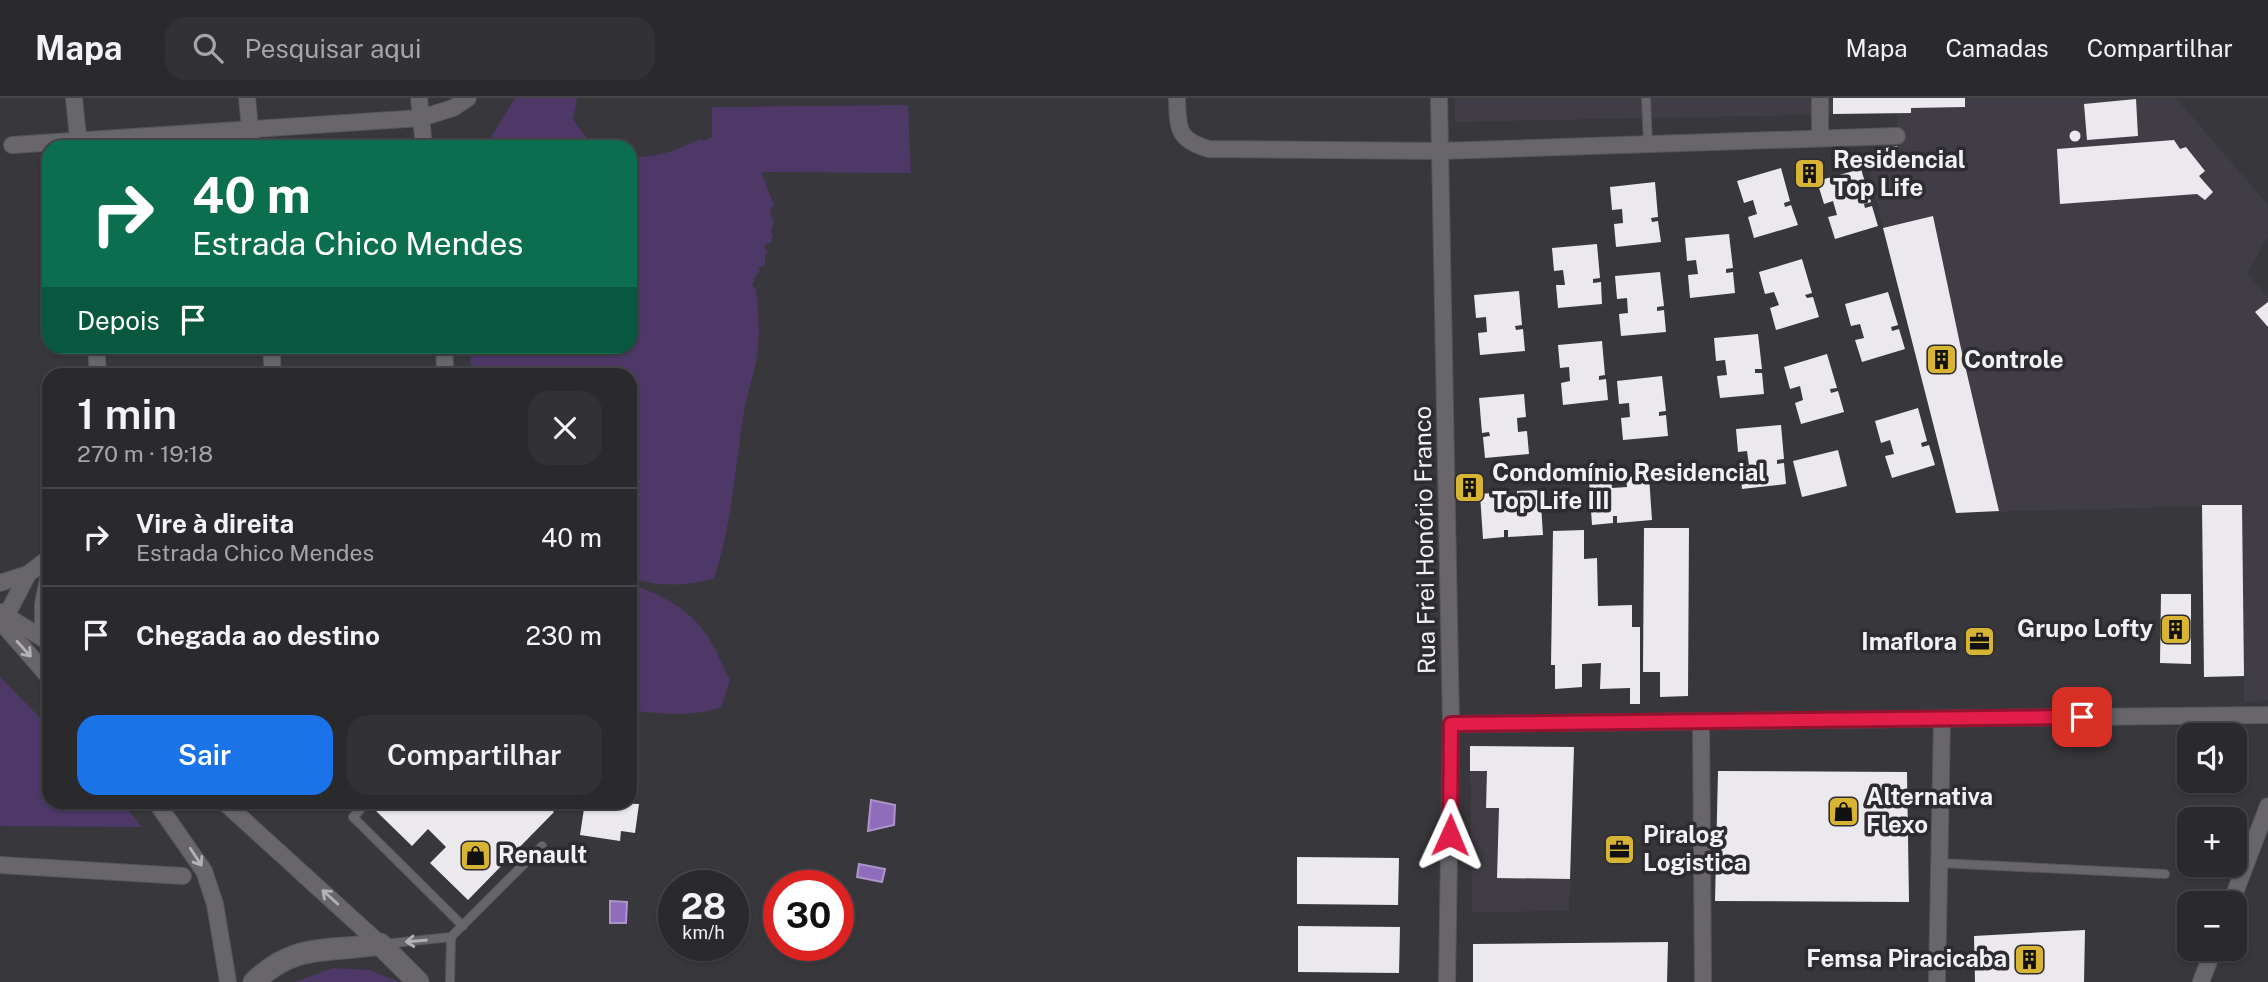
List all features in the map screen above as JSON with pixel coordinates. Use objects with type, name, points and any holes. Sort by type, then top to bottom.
[{"type":"main road","points":[[254,982],[279,963],[312,950],[380,944],[418,982]]},
{"type":"street","points":[[74,98],[78,140]]},
{"type":"street","points":[[247,98],[251,139]]},
{"type":"street","points":[[419,98],[423,140]]},
{"type":"street","points":[[216,140],[251,139],[421,118],[453,108],[468,98]]},
{"type":"street","points":[[1177,98],[1181,134],[1192,144],[1209,149],[1440,151],[1897,136]]},
{"type":"street","name":"Rua Frei Honório Franco","points":[[1439,98],[1451,724],[1447,982]]},
{"type":"street","points":[[1819,98],[1819,138]]},
{"type":"street","points":[[12,145],[42,145]]},
{"type":"street","points":[[444,354],[445,365]]},
{"type":"street","points":[[0,583],[28,574],[42,563]]},
{"type":"street","points":[[2,618],[28,574]]},
{"type":"street","points":[[2,618],[42,638]]},
{"type":"street","points":[[2,618],[42,668]]},
{"type":"street","points":[[1451,724],[2268,715]]},
{"type":"street","points":[[1937,982],[1942,719]]},
{"type":"street","points":[[1701,722],[1703,982]]},
{"type":"street","points":[[2236,891],[2268,806]]},
{"type":"street","points":[[161,809],[204,871],[215,904],[228,982]]},
{"type":"street","points":[[232,809],[380,944]]},
{"type":"street","points":[[0,865],[183,876]]},
{"type":"street","points":[[2201,982],[2209,961]]},
{"type":"lane","points":[[1646,98],[1648,143]]},
{"type":"lane","points":[[361,809],[353,817],[463,926]]},
{"type":"lane","points":[[380,944],[451,937],[542,846]]},
{"type":"lane","points":[[1939,863],[2165,874]]},
{"type":"lane","points":[[450,982],[451,937]]},
{"type":"shaded area","points":[[515,98],[577,98],[573,120],[588,140],[489,140]]},
{"type":"shaded area","points":[[1455,98],[2176,98],[2268,205],[2268,237],[2247,273],[2268,297],[2268,700],[2244,702],[2242,505],[1956,513],[1867,164],[1887,160],[1897,151],[1897,113],[1455,122]]},
{"type":"shaded area","points":[[908,105],[911,173],[761,172],[775,206],[770,213],[774,221],[771,232],[773,236],[771,242],[764,246],[768,253],[765,255],[765,265],[758,268],[760,272],[752,286],[756,289],[758,311],[757,356],[744,411],[720,558],[714,579],[691,583],[652,583],[637,580],[637,368],[471,368],[470,354],[637,354],[637,157],[666,153],[699,139],[704,141],[712,137],[712,107]]},
{"type":"shaded area","points":[[637,587],[671,602],[697,622],[715,649],[730,680],[721,707],[668,714],[637,711]]},
{"type":"shaded area","points":[[0,677],[42,720],[42,809],[128,809],[142,827],[0,826]]},
{"type":"shaded area","points":[[1470,746],[1574,747],[1569,911],[1472,912]]},
{"type":"shaded area","points":[[871,800],[895,805],[894,825],[868,831]]},
{"type":"shaded area","points":[[859,864],[885,869],[882,882],[857,877]]},
{"type":"shaded area","points":[[610,901],[627,902],[626,923],[610,923]]},
{"type":"shaded area","points":[[333,968],[369,970],[400,982],[294,982]]},
{"type":"building","points":[[1833,98],[1965,98],[1965,107],[1911,108],[1911,113],[1833,114]]},
{"type":"building","points":[[2136,99],[2138,136],[2087,140],[2084,104]]},
{"type":"building","points":[[2075,131],[2079,132],[2079,140],[2075,141],[2071,140],[2070,136],[2071,132]]},
{"type":"building","points":[[2174,140],[2180,149],[2186,147],[2205,171],[2199,176],[2213,192],[2205,200],[2197,194],[2060,204],[2057,149]]},
{"type":"building","points":[[1897,146],[1897,151],[1887,160],[1886,148]]},
{"type":"building","name":"Residencial Top Life","points":[[1815,167],[1817,178],[1804,181],[1802,169]]},
{"type":"building","points":[[1781,168],[1790,201],[1784,203],[1785,207],[1791,205],[1798,225],[1754,238],[1748,217],[1757,214],[1753,200],[1744,203],[1737,181]]},
{"type":"building","points":[[1861,169],[1871,202],[1864,204],[1865,208],[1872,206],[1878,226],[1835,239],[1828,217],[1837,215],[1833,201],[1824,204],[1817,181]]},
{"type":"building","points":[[1655,182],[1658,217],[1651,218],[1652,222],[1658,221],[1661,242],[1616,247],[1614,224],[1623,223],[1622,209],[1612,210],[1610,187]]},
{"type":"building","points":[[1933,216],[1999,511],[1956,513],[1883,228]]},
{"type":"building","points":[[1729,234],[1733,268],[1726,269],[1726,273],[1733,272],[1735,293],[1690,298],[1688,275],[1698,274],[1696,260],[1687,261],[1685,238]]},
{"type":"building","points":[[1597,244],[1600,278],[1593,279],[1593,283],[1601,282],[1602,304],[1558,308],[1556,285],[1565,285],[1563,270],[1554,271],[1552,248]]},
{"type":"building","points":[[1802,259],[1812,293],[1805,295],[1807,298],[1813,297],[1819,317],[1776,330],[1770,308],[1779,305],[1774,292],[1765,294],[1759,272]]},
{"type":"building","points":[[1660,272],[1664,306],[1657,307],[1657,311],[1664,310],[1666,332],[1621,336],[1619,314],[1628,313],[1627,298],[1617,299],[1615,276]]},
{"type":"building","points":[[1519,291],[1522,325],[1515,326],[1516,330],[1523,329],[1525,351],[1480,355],[1478,333],[1487,332],[1486,317],[1476,318],[1474,295]]},
{"type":"building","points":[[1888,292],[1898,325],[1891,327],[1892,331],[1899,329],[1905,349],[1862,362],[1855,340],[1864,338],[1860,324],[1851,326],[1845,304]]},
{"type":"building","points":[[2268,302],[2268,327],[2255,312]]},
{"type":"building","points":[[1758,334],[1762,369],[1755,369],[1755,373],[1762,373],[1764,394],[1720,398],[1717,376],[1727,375],[1725,360],[1716,361],[1714,338]]},
{"type":"building","points":[[1602,341],[1605,375],[1599,376],[1599,380],[1606,379],[1608,400],[1563,405],[1561,383],[1570,381],[1569,367],[1560,368],[1558,345]]},
{"type":"building","points":[[1827,354],[1837,388],[1830,389],[1831,393],[1838,391],[1844,412],[1801,424],[1795,403],[1803,400],[1800,386],[1790,389],[1784,367]]},
{"type":"building","points":[[1662,376],[1666,411],[1659,412],[1659,416],[1666,415],[1668,436],[1623,440],[1621,418],[1630,417],[1629,403],[1619,404],[1617,381]]},
{"type":"building","points":[[1524,394],[1526,417],[1517,418],[1518,432],[1527,431],[1529,454],[1485,458],[1483,437],[1490,436],[1489,432],[1482,433],[1479,398]]},
{"type":"building","points":[[1918,408],[1927,441],[1921,443],[1922,447],[1929,445],[1935,465],[1892,478],[1885,456],[1894,454],[1890,440],[1881,443],[1875,421]]},
{"type":"building","points":[[1781,425],[1784,459],[1777,460],[1777,464],[1784,463],[1786,484],[1742,489],[1740,466],[1749,465],[1747,451],[1738,452],[1736,429]]},
{"type":"building","points":[[1838,450],[1847,486],[1802,497],[1793,461]]},
{"type":"building","points":[[1649,476],[1652,520],[1617,523],[1617,516],[1613,516],[1613,523],[1592,525],[1589,480],[1611,479],[1612,488],[1627,487],[1626,477]]},
{"type":"building","name":"Condomínio Residencial Top Life III","points":[[1463,481],[1475,481],[1475,493],[1463,493]]},
{"type":"building","points":[[1540,490],[1543,535],[1508,537],[1508,530],[1504,530],[1504,537],[1483,539],[1480,494],[1503,492],[1503,502],[1518,501],[1517,491]]},
{"type":"building","points":[[2202,505],[2242,505],[2244,676],[2204,677]]},
{"type":"building","points":[[1644,528],[1689,528],[1688,696],[1660,697],[1660,672],[1643,672]]},
{"type":"building","points":[[1584,530],[1584,559],[1597,558],[1598,606],[1632,605],[1632,627],[1640,627],[1640,704],[1630,704],[1630,688],[1600,689],[1601,663],[1582,664],[1582,687],[1555,689],[1555,665],[1551,665],[1553,531]]},
{"type":"building","name":"Grupo Lofty","points":[[2161,594],[2191,594],[2191,664],[2160,663]]},
{"type":"building","points":[[1470,746],[1574,747],[1570,879],[1497,878],[1499,808],[1486,808],[1487,771],[1470,771]]},
{"type":"building","points":[[1718,771],[1907,772],[1909,902],[1715,901]]},
{"type":"building","points":[[639,804],[635,833],[621,831],[620,841],[580,835],[584,809],[637,809]]},
{"type":"building","name":"Renault","points":[[374,809],[551,809],[554,812],[468,900],[430,863],[446,847],[428,829],[412,846]]},
{"type":"building","points":[[1297,857],[1399,858],[1398,905],[1297,904]]},
{"type":"building","points":[[1298,926],[1400,927],[1399,973],[1298,972]]},
{"type":"building","name":"Femsa Piracicaba","points":[[2085,930],[2084,982],[1975,982],[1974,936]]},
{"type":"building","points":[[1668,942],[1667,982],[1473,982],[1473,944]]},
{"type":"place","name":"Residencial Top Life","points":[[1810,174]]},
{"type":"place","name":"Controle","points":[[1941,360]]},
{"type":"place","name":"Condomínio Residencial Top Life III","points":[[1469,487]]},
{"type":"place","name":"Grupo Lofty","points":[[2176,629]]},
{"type":"place","name":"Imaflora","points":[[1980,642]]},
{"type":"place","name":"Alternativa Flexo","points":[[1843,811]]},
{"type":"place","name":"Piralog Logistica","points":[[1620,849]]},
{"type":"place","name":"Renault","points":[[475,855]]},
{"type":"place","name":"Femsa Piracicaba","points":[[2030,959]]},
{"type":"route","points":[[1450,835],[1451,724],[2082,717]]}]
